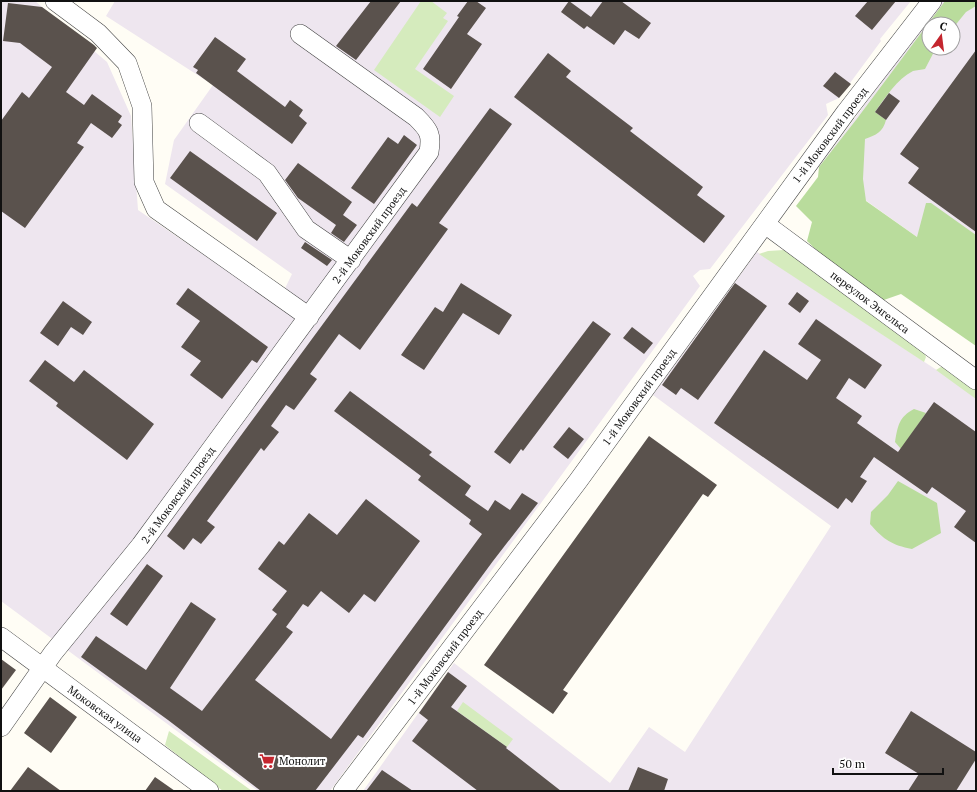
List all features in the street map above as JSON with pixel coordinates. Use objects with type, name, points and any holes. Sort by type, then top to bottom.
[{"type":"street","points":[[55,1],[98,33],[127,62],[142,106],[144,182],[156,209],[309,317]]},
{"type":"street","name":"1-й Моковский проезд","points":[[343,791],[578,481],[846,112],[932,1]]},
{"type":"street","name":"2-й Моковский проезд","points":[[1,727],[53,653],[142,545],[429,152],[431,139],[427,128],[416,117],[300,34]]},
{"type":"street","points":[[199,124],[267,173],[306,229],[351,260]]},
{"type":"street","name":"переулок Энгельса","points":[[765,224],[976,380]]},
{"type":"street","name":"Моковская улица","points":[[1,637],[209,791]]},
{"type":"shaded area","points":[[1,1],[35,1],[107,62],[131,116],[138,210],[277,305],[292,274],[165,184],[174,140],[213,85],[106,16],[115,1],[911,1],[880,39],[881,41],[839,98],[826,104],[828,115],[710,269],[700,270],[693,276],[700,286],[330,791],[258,791],[1,601]]},
{"type":"shaded area","points":[[941,1],[976,1],[976,279],[819,167],[921,28],[921,56],[961,56],[961,16],[930,16]]},
{"type":"shaded area","points":[[757,252],[958,384],[976,398],[976,791],[363,791],[454,663],[610,783],[649,727],[685,752],[831,526],[653,395]]},
{"type":"green space","points":[[421,1],[431,1],[447,13],[443,18],[448,21],[415,69],[454,96],[440,117],[374,70]]},
{"type":"green space","points":[[945,1],[976,1],[976,6],[966,12],[961,18],[961,16],[934,16]]},
{"type":"green space","points":[[921,33],[921,56],[932,56],[925,69],[913,71],[907,74],[892,89],[875,112],[886,120],[885,124],[881,130],[865,139],[863,179],[866,201],[917,237],[926,203],[931,203],[976,235],[976,346],[901,294],[881,301],[837,270],[807,241],[812,222],[796,206],[818,177],[819,167]]},
{"type":"green space","points":[[784,250],[923,350],[926,357],[924,362],[759,254],[768,251]]},
{"type":"green space","points":[[944,365],[976,388],[976,399],[936,370]]},
{"type":"green space","points":[[914,409],[926,413],[901,449],[895,442],[898,426],[902,418]]},
{"type":"green space","points":[[898,481],[937,503],[941,533],[912,549],[894,544],[880,534],[870,524],[871,512],[888,495]]},
{"type":"green space","points":[[463,702],[513,739],[507,747],[457,711]]},
{"type":"green space","points":[[169,731],[252,791],[223,791],[165,745]]},
{"type":"building","points":[[371,1],[401,1],[356,60],[336,46]]},
{"type":"building","points":[[468,1],[476,1],[486,8],[467,34],[482,44],[451,89],[423,69],[459,17],[457,16]]},
{"type":"building","points":[[569,1],[591,17],[603,1],[621,1],[651,23],[639,39],[625,30],[614,45],[587,26],[584,29],[561,12]]},
{"type":"building","points":[[868,1],[896,1],[872,30],[855,16]]},
{"type":"building","points":[[8,3],[42,7],[94,45],[97,48],[66,92],[84,105],[92,94],[122,116],[118,122],[122,125],[112,138],[91,123],[77,143],[84,147],[25,228],[1,211],[1,121],[22,92],[29,98],[52,67],[20,43],[3,41]]},
{"type":"building","points":[[215,37],[246,59],[237,71],[285,107],[290,100],[303,110],[299,116],[307,123],[292,144],[196,73],[198,70],[193,67]]},
{"type":"building","points":[[976,50],[976,232],[908,183],[919,168],[900,154]]},
{"type":"building","points":[[548,53],[571,71],[566,77],[633,128],[630,131],[703,187],[697,195],[725,216],[704,243],[514,97]]},
{"type":"building","points":[[835,72],[851,84],[839,98],[823,86]]},
{"type":"building","points":[[889,93],[900,101],[886,120],[875,112]]},
{"type":"building","points":[[490,108],[512,124],[439,223],[448,229],[360,350],[339,334],[310,374],[317,379],[294,410],[286,405],[271,426],[279,432],[264,451],[261,448],[207,521],[215,527],[201,544],[193,538],[184,550],[167,536],[412,203],[417,207]]},
{"type":"building","points":[[404,135],[417,145],[374,204],[351,188],[388,137],[398,144]]},
{"type":"building","points":[[190,151],[277,213],[257,241],[170,178]]},
{"type":"building","points":[[298,163],[352,202],[343,215],[357,225],[344,242],[331,233],[336,225],[298,198],[285,180]]},
{"type":"building","points":[[305,242],[332,260],[327,266],[301,248]]},
{"type":"building","points":[[461,283],[512,315],[499,335],[463,313],[424,370],[401,355],[435,307],[443,312]]},
{"type":"building","points":[[735,283],[767,306],[698,400],[681,388],[676,395],[662,385]]},
{"type":"building","points":[[188,288],[268,347],[257,363],[252,360],[222,399],[190,375],[201,361],[181,347],[200,321],[176,304]]},
{"type":"building","points":[[797,292],[809,301],[800,313],[788,304]]},
{"type":"building","points":[[63,301],[92,322],[83,335],[71,327],[58,346],[40,333]]},
{"type":"building","points":[[816,319],[882,365],[865,389],[849,378],[836,398],[862,416],[857,423],[898,452],[934,402],[976,432],[976,543],[954,527],[966,511],[932,487],[927,494],[874,457],[860,477],[867,481],[852,503],[846,498],[838,509],[714,423],[764,350],[807,380],[821,360],[798,344]]},
{"type":"building","points":[[593,321],[611,334],[523,451],[521,449],[510,464],[494,452]]},
{"type":"building","points":[[632,327],[653,343],[644,354],[623,338]]},
{"type":"building","points":[[45,360],[74,382],[84,370],[154,424],[127,460],[56,406],[58,403],[29,381]]},
{"type":"building","points":[[350,391],[432,452],[429,455],[471,486],[465,495],[488,511],[495,500],[510,510],[522,493],[538,503],[493,561],[363,738],[358,735],[315,791],[261,791],[168,720],[81,657],[96,636],[146,670],[191,602],[216,619],[170,688],[202,711],[277,614],[272,610],[287,591],[258,569],[279,541],[284,545],[309,513],[337,535],[366,499],[420,541],[375,602],[364,594],[349,613],[321,591],[308,607],[303,604],[286,627],[293,632],[255,680],[331,739],[482,534],[469,524],[471,520],[418,480],[421,476],[334,411]]},
{"type":"building","points":[[569,427],[584,439],[568,459],[553,447]]},
{"type":"building","points":[[649,436],[717,485],[708,497],[703,494],[563,690],[568,693],[553,714],[484,665]]},
{"type":"building","points":[[147,564],[163,576],[127,626],[110,614]]},
{"type":"building","points":[[1,659],[16,670],[1,690]]},
{"type":"building","points":[[448,672],[467,686],[451,707],[507,747],[506,748],[561,791],[478,791],[412,741],[428,720],[419,713]]},
{"type":"building","points":[[50,697],[77,717],[51,753],[24,733]]},
{"type":"building","points":[[911,711],[976,752],[976,759],[956,791],[908,791],[919,774],[885,753]]},
{"type":"building","points":[[28,767],[61,791],[10,791]]},
{"type":"building","points":[[638,767],[668,779],[664,791],[628,791]]},
{"type":"building","points":[[382,770],[413,791],[366,791]]},
{"type":"building","points":[[155,777],[175,791],[145,791]]},
{"type":"place","name":"Монолит","points":[[267,761]]}]
